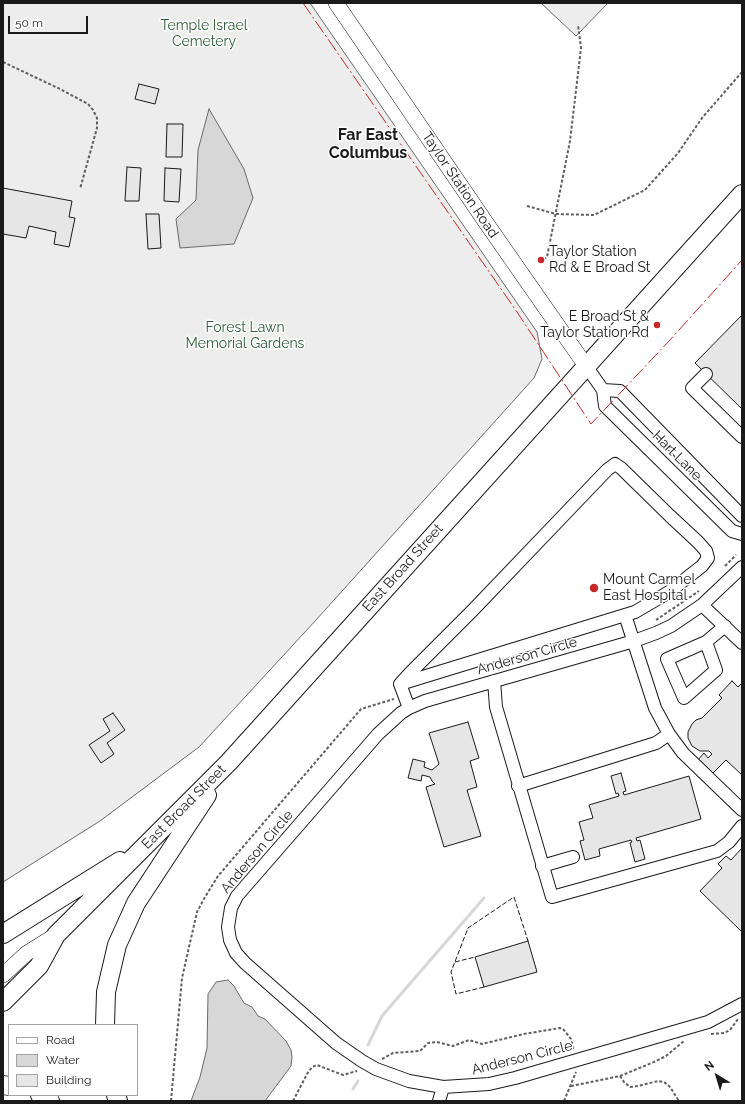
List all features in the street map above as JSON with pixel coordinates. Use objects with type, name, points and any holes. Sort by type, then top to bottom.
[{"type":"highway","name":"East Broad Street","points":[[3,1002],[39,966],[56,935],[229,762],[742,194]]},
{"type":"highway","points":[[105,1024],[106,992],[116,945],[136,903],[229,762]]},
{"type":"highway","points":[[3,934],[148,844]]},
{"type":"main road","name":"Taylor Station Road","points":[[336,3],[586,366]]},
{"type":"main road","name":"East Broad Street","points":[[3,975],[26,952],[56,935]]},
{"type":"street","name":"Hart Lane","points":[[586,366],[603,390],[605,406],[732,531],[742,534]]},
{"type":"street","points":[[706,374],[692,388],[742,437]]},
{"type":"street","name":"Hart Lane","points":[[603,390],[620,391],[742,516]]},
{"type":"street","points":[[402,690],[635,612],[669,592],[702,566],[708,558],[706,551],[621,468],[615,464],[607,470],[473,610],[410,673],[402,690],[408,708]]},
{"type":"street","name":"Anderson Circle","points":[[742,567],[702,605],[671,626],[634,641],[425,701],[408,708],[390,721],[378,734],[236,896],[228,918],[230,940],[236,953],[245,963],[336,1043],[370,1065],[409,1081],[443,1088],[490,1084],[576,1060],[708,1022],[742,1004]]},
{"type":"street","points":[[702,605],[742,643]]},
{"type":"street","points":[[625,615],[655,708],[669,734],[683,753],[742,810]]},
{"type":"street","points":[[706,642],[716,670],[684,698],[667,659],[706,642],[725,626]]},
{"type":"street","points":[[494,681],[496,707],[518,786],[552,897],[717,851],[729,842],[742,826]]},
{"type":"street","points":[[518,786],[656,743],[669,734]]},
{"type":"street","points":[[542,866],[573,857]]},
{"type":"street","points":[[439,1101],[443,1088]]},
{"type":"path","points":[[540,263],[547,257],[570,141],[581,48],[578,25]]},
{"type":"path","points":[[3,62],[60,89],[88,104],[93,110],[97,118],[97,128],[80,189]]},
{"type":"path","points":[[527,206],[556,214],[594,214],[645,190],[678,153],[702,118],[742,72]]},
{"type":"path","points":[[725,566],[736,555]]},
{"type":"path","points":[[652,622],[703,588]]},
{"type":"path","points":[[171,1101],[182,978],[197,912],[205,897],[218,876],[361,710],[402,690]]},
{"type":"path","points":[[710,1034],[724,1033],[730,1030],[739,1017]]},
{"type":"path","points":[[293,1101],[307,1074],[312,1067],[317,1065],[343,1075],[370,1065],[393,1053],[420,1051],[428,1044],[437,1042],[453,1046],[469,1040],[482,1044],[524,1034],[560,1028],[564,1030],[571,1039],[577,1070],[564,1101]]},
{"type":"path","points":[[571,1086],[620,1076],[666,1056],[689,1038]]},
{"type":"path","points":[[620,1076],[630,1087],[658,1081],[664,1082],[670,1087],[678,1101]]},
{"type":"shaded area","name":"Forest Lawn Memorial Gardens","points":[[3,3],[310,3],[537,332],[542,359],[534,378],[316,620],[199,747],[100,821],[3,882]]},
{"type":"shaded area","points":[[541,3],[608,3],[576,36]]},
{"type":"water","points":[[209,109],[244,169],[253,198],[234,244],[180,248],[176,219],[196,200],[198,150]]},
{"type":"water","points":[[228,980],[234,986],[244,1003],[252,1007],[258,1016],[265,1019],[286,1041],[291,1050],[291,1066],[265,1101],[191,1101],[200,1077],[207,1048],[208,994],[216,982]]},
{"type":"building","points":[[139,84],[159,89],[155,104],[135,99]]},
{"type":"building","points":[[167,124],[183,124],[182,157],[166,157]]},
{"type":"building","points":[[127,167],[141,168],[139,201],[125,201]]},
{"type":"building","points":[[165,168],[181,169],[179,202],[164,201]]},
{"type":"building","points":[[3,188],[72,201],[69,217],[75,218],[69,247],[54,244],[56,232],[29,226],[26,238],[3,234]]},
{"type":"building","points":[[146,214],[159,214],[161,248],[148,249]]},
{"type":"building","points":[[742,315],[742,409],[695,363]]},
{"type":"building","points":[[732,681],[738,687],[742,683],[742,775],[726,760],[710,776],[696,762],[704,753],[708,758],[712,754],[709,751],[700,751],[692,746],[688,738],[688,732],[696,720],[702,718],[722,698],[719,695]]},
{"type":"building","points":[[113,713],[125,730],[107,743],[114,754],[101,763],[89,745],[110,731],[103,719]]},
{"type":"building","points":[[468,722],[479,758],[470,761],[477,787],[467,790],[481,836],[444,847],[426,787],[435,784],[430,777],[422,775],[421,781],[408,778],[413,759],[425,762],[424,767],[432,770],[439,764],[429,733]]},
{"type":"building","points":[[621,773],[626,791],[623,792],[624,795],[689,776],[701,819],[636,838],[637,841],[640,840],[645,859],[635,862],[630,843],[632,842],[631,840],[599,849],[600,856],[585,860],[580,841],[584,840],[579,822],[593,818],[589,805],[619,796],[618,793],[616,794],[611,776]]},
{"type":"building","points":[[742,848],[742,932],[700,891],[722,868],[718,864],[726,856],[731,860]]},
{"type":"building","points":[[528,941],[537,972],[484,987],[475,957]]},
{"type":"waterway","points":[[368,1045],[382,1016],[484,898]]},
{"type":"waterway","points":[[353,1089],[358,1081]]},
{"type":"fence","points":[[484,987],[456,994],[451,972],[468,928],[514,897],[528,941]]},
{"type":"fence","points":[[455,962],[475,957]]},
{"type":"power","points":[[303,3],[517,312],[591,424],[670,340],[742,260]]},
{"type":"place","name":"Taylor Station Rd & E Broad St","points":[[541,260]]},
{"type":"place","name":"E Broad St & Taylor Station Rd","points":[[657,325]]},
{"type":"place","name":"Mount Carmel East Hospital","points":[[594,588]]},
{"type":"district","name":"Far East Columbus","points":[[368,144]]},
{"type":"park label","name":"Temple Israel Cemetery","points":[[204,34]]}]
